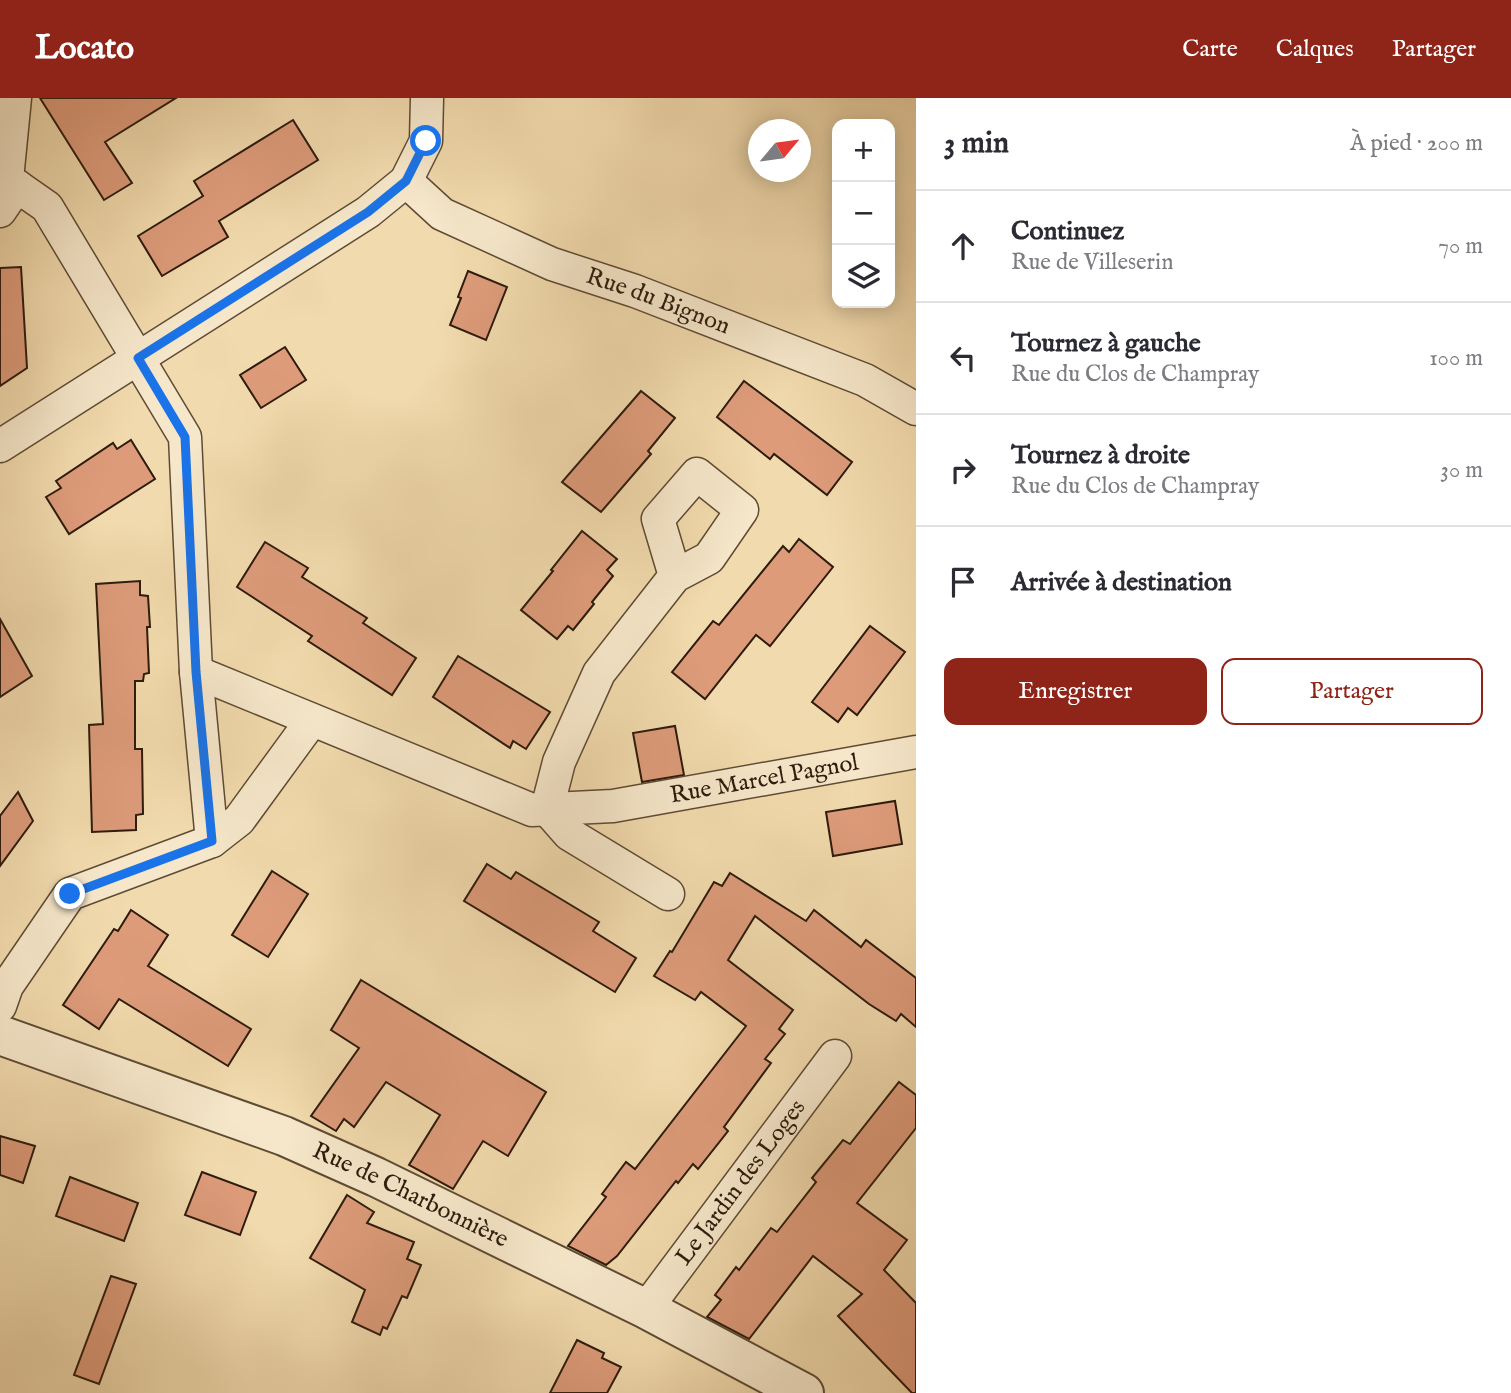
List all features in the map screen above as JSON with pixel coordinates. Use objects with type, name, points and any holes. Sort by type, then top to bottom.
[{"type":"street","points":[[15,98],[6,188],[47,206],[185,437],[196,672],[212,841]]},
{"type":"street","points":[[0,446],[368,212],[406,181],[426,141],[427,98]]},
{"type":"street","name":"Rue du Bignon","points":[[406,181],[442,214],[540,258],[635,291],[864,380],[916,409]]},
{"type":"street","points":[[668,894],[569,834],[547,809],[559,762],[599,673],[675,576]]},
{"type":"street","name":"Rue Marcel Pagnol","points":[[196,672],[532,810],[613,806],[916,752]]},
{"type":"street","points":[[0,1006],[7,986],[70,894],[212,841],[239,820],[313,720]]},
{"type":"street","name":"Rue de Charbonnière","points":[[0,1035],[284,1136],[376,1177],[646,1309],[804,1393]]},
{"type":"street","name":"Le Jardin des Loges","points":[[646,1309],[835,1056]]},
{"type":"building","points":[[40,98],[176,98],[105,142],[132,183],[104,200]]},
{"type":"building","points":[[293,120],[318,160],[219,221],[228,237],[162,276],[138,236],[203,196],[194,181]]},
{"type":"building","points":[[21,267],[27,368],[0,386],[0,268]]},
{"type":"building","points":[[468,271],[507,287],[486,340],[450,325]]},
{"type":"building","points":[[285,347],[306,380],[261,408],[240,375]]},
{"type":"building","points":[[744,381],[852,462],[827,495],[774,454],[770,459],[717,417]]},
{"type":"building","points":[[641,391],[675,418],[648,451],[651,454],[601,512],[562,482]]},
{"type":"building","points":[[131,440],[155,479],[69,534],[46,497],[61,488],[56,481],[113,443],[117,449]]},
{"type":"building","points":[[582,531],[617,559],[607,570],[613,576],[592,602],[594,604],[573,630],[568,626],[557,639],[521,610]]},
{"type":"building","points":[[799,539],[833,567],[770,646],[756,635],[705,699],[672,672],[713,621],[719,625],[783,546],[789,552]]},
{"type":"building","points":[[265,542],[308,568],[302,577],[367,618],[363,623],[416,658],[392,695],[308,641],[312,636],[237,587]]},
{"type":"building","points":[[140,581],[140,595],[148,596],[150,627],[147,627],[149,673],[144,674],[143,681],[135,681],[135,749],[142,749],[143,814],[136,815],[136,830],[92,832],[89,725],[103,724],[96,584]]},
{"type":"building","points":[[0,619],[32,676],[0,697]]},
{"type":"building","points":[[870,626],[905,652],[857,715],[848,708],[838,722],[812,702]]},
{"type":"building","points":[[458,656],[550,712],[526,749],[513,741],[510,748],[433,697]]},
{"type":"building","points":[[675,726],[684,775],[642,782],[633,733]]},
{"type":"building","points":[[18,792],[33,821],[0,866],[0,816]]},
{"type":"building","points":[[895,801],[902,844],[833,856],[826,812]]},
{"type":"building","points":[[487,864],[511,879],[516,872],[599,922],[593,931],[636,958],[615,992],[464,901]]},
{"type":"building","points":[[272,871],[308,894],[268,957],[232,935]]},
{"type":"building","points":[[730,873],[806,921],[814,910],[861,947],[866,940],[916,978],[916,1027],[901,1014],[896,1021],[869,1004],[755,916],[728,960],[793,1010],[779,1029],[785,1034],[765,1059],[771,1063],[724,1127],[728,1131],[698,1169],[693,1164],[678,1183],[676,1181],[617,1256],[606,1265],[568,1246],[606,1197],[602,1194],[626,1162],[635,1169],[746,1026],[701,992],[695,1000],[654,976],[670,951],[672,952],[714,882],[722,886]]},
{"type":"building","points":[[131,910],[168,935],[148,966],[251,1029],[228,1066],[119,999],[99,1029],[63,1005],[114,929],[118,931]]},
{"type":"building","points":[[361,980],[546,1092],[508,1156],[483,1141],[453,1189],[409,1165],[440,1115],[386,1082],[354,1127],[344,1119],[336,1131],[311,1116],[359,1048],[331,1030]]},
{"type":"building","points":[[899,1082],[916,1095],[916,1128],[857,1203],[907,1240],[884,1270],[916,1303],[916,1393],[912,1393],[838,1316],[862,1294],[813,1256],[749,1339],[707,1317],[721,1300],[715,1295],[736,1267],[739,1270],[771,1228],[777,1232],[816,1182],[812,1178],[843,1140],[850,1144]]},
{"type":"building","points":[[0,1136],[35,1146],[23,1183],[0,1175]]},
{"type":"building","points":[[202,1172],[256,1192],[240,1235],[185,1215]]},
{"type":"building","points":[[70,1177],[138,1203],[124,1241],[56,1216]]},
{"type":"building","points":[[347,1195],[374,1212],[367,1223],[414,1242],[407,1259],[421,1265],[407,1298],[402,1296],[387,1329],[383,1327],[380,1335],[352,1322],[365,1290],[310,1258]]},
{"type":"building","points":[[111,1276],[136,1284],[99,1384],[74,1375]]},
{"type":"building","points":[[577,1340],[604,1353],[602,1358],[621,1367],[607,1393],[550,1393]]},
{"type":"route","points":[[70,894],[212,841],[196,672],[185,437],[138,358],[368,212],[406,181],[426,141]]}]
